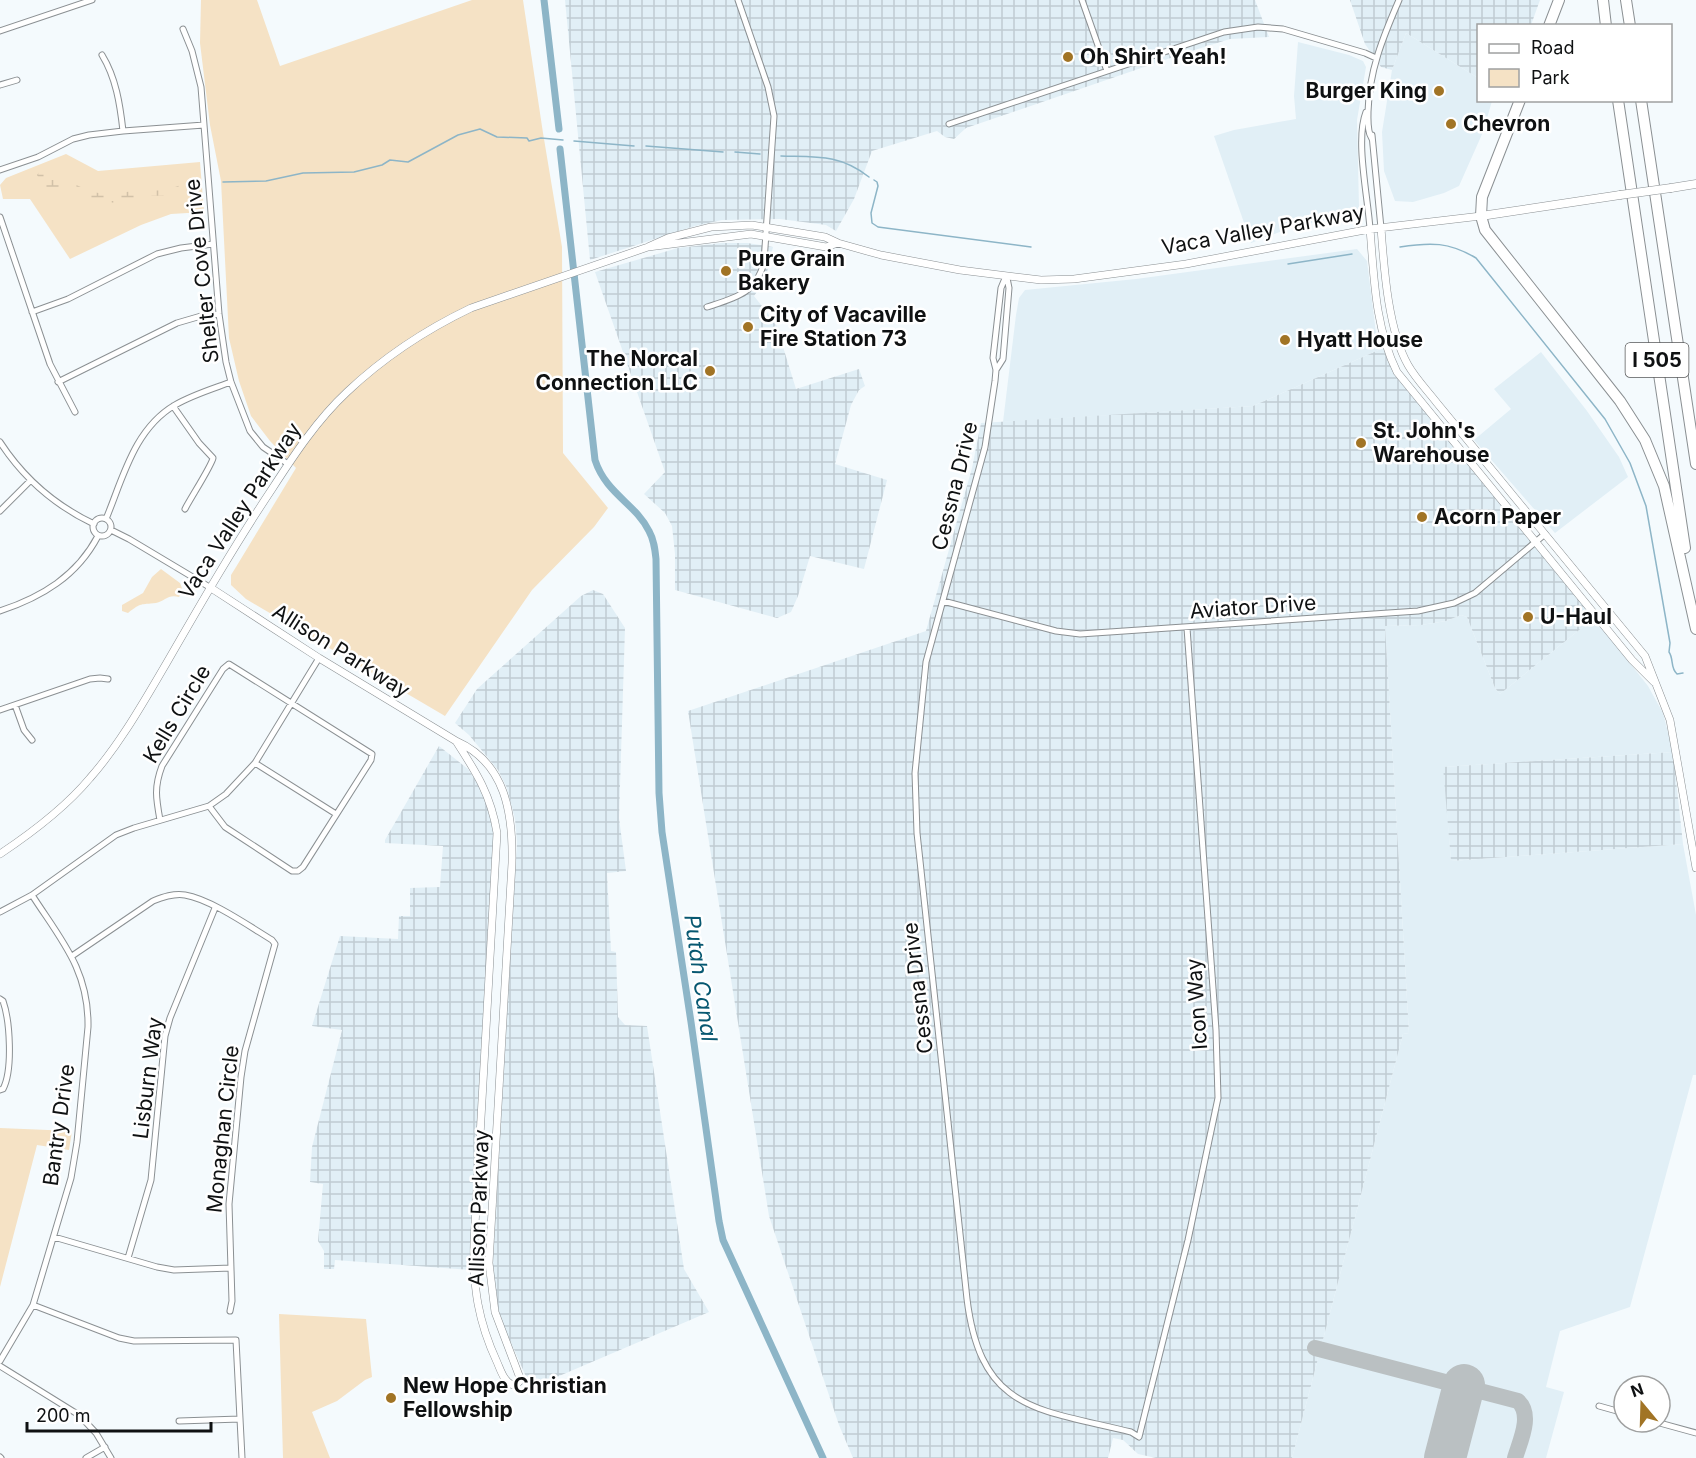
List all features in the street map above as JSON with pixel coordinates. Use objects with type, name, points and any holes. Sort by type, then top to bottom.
[{"type":"highway","points":[[1550,24],[1559,0]]},
{"type":"highway","points":[[1603,0],[1606,24]]},
{"type":"highway","points":[[1626,0],[1630,24]]},
{"type":"highway","points":[[1519,102],[1482,197],[1481,216],[1485,230],[1620,401],[1645,440],[1667,496],[1696,629]]},
{"type":"highway","name":"I 505","points":[[1618,102],[1696,620]]},
{"type":"highway","name":"I 505","points":[[1641,102],[1696,464]]},
{"type":"main road","name":"Vaca Valley Parkway","points":[[1481,216],[1696,184]]},
{"type":"street","points":[[0,31],[92,0]]},
{"type":"street","points":[[707,308],[739,296],[757,282],[764,262],[774,116],[768,87],[738,0]]},
{"type":"street","points":[[1082,0],[1107,71]]},
{"type":"street","points":[[1400,0],[1376,58],[1368,107],[1362,122],[1375,288],[1385,344],[1397,372],[1408,388],[1632,660],[1657,685]]},
{"type":"street","points":[[949,124],[1224,32],[1258,27],[1284,29],[1376,58]]},
{"type":"street","name":"Shelter Cove Drive","points":[[183,29],[192,51],[199,80],[219,314],[226,362],[231,382],[250,431],[263,447],[288,464]]},
{"type":"street","points":[[102,55],[108,64],[119,99],[123,131]]},
{"type":"street","points":[[0,85],[16,80]]},
{"type":"street","points":[[1368,107],[1371,117],[1381,228],[1393,323],[1399,346],[1408,365],[1437,403],[1645,656],[1670,720],[1696,868]]},
{"type":"street","points":[[0,170],[38,157],[74,139],[123,131],[204,125]]},
{"type":"street","name":"Vaca Valley Parkway","points":[[0,854],[24,838],[67,803],[91,777],[129,726],[241,535],[316,426],[345,393],[398,350],[444,320],[471,308],[668,238],[711,227],[733,225],[766,227],[825,237],[838,243],[892,257],[1041,280],[1074,279],[1186,264],[1370,229],[1481,216]]},
{"type":"street","points":[[0,217],[50,364],[75,412]]},
{"type":"street","name":"Vaca Valley Parkway","points":[[648,247],[751,234],[826,247],[838,243]]},
{"type":"street","points":[[32,312],[68,299],[157,254],[213,244]]},
{"type":"street","name":"Cessna Drive","points":[[1006,276],[1009,288],[1005,336],[1002,359],[996,370],[982,464],[926,662],[918,728],[915,802],[972,1333],[980,1356],[991,1373],[1004,1387],[1026,1404],[1048,1413],[1131,1431],[1139,1437],[1156,1372]]},
{"type":"street","points":[[58,382],[177,323],[201,316],[219,314]]},
{"type":"street","points":[[1385,344],[1392,343],[1415,383],[1437,403]]},
{"type":"street","points":[[106,519],[139,439],[157,418],[193,395],[231,382]]},
{"type":"street","points":[[173,406],[198,443],[213,458],[212,465],[202,476],[184,509]]},
{"type":"street","points":[[0,442],[30,481],[60,506],[93,524]]},
{"type":"street","points":[[0,511],[30,481]]},
{"type":"street","points":[[93,524],[99,519],[106,519],[110,523],[111,530]]},
{"type":"street","points":[[93,524],[98,536]]},
{"type":"street","points":[[111,530],[211,588]]},
{"type":"street","points":[[98,536],[105,536],[111,530]]},
{"type":"street","name":"Aviator Drive","points":[[943,601],[1056,631],[1080,634],[1418,611],[1435,608],[1475,593],[1545,534]]},
{"type":"street","points":[[0,611],[26,602],[64,580],[86,558],[98,536]]},
{"type":"street","name":"Allison Parkway","points":[[211,588],[319,658],[470,748],[496,777],[506,798],[512,838],[489,1263],[495,1312],[520,1378],[519,1382],[513,1384],[508,1383],[505,1379],[486,1336],[474,1288],[474,1243],[497,833],[491,805],[481,779],[456,741]]},
{"type":"street","name":"Icon Way","points":[[1156,1372],[1206,1163],[1218,1098],[1216,1030],[1187,628]]},
{"type":"street","points":[[0,912],[32,895],[116,835],[209,806],[226,794],[255,763],[319,658]]},
{"type":"street","name":"Kells Circle","points":[[160,820],[155,794],[162,766],[223,669],[229,664],[372,754],[371,760],[336,814]]},
{"type":"street","points":[[0,710],[90,680],[108,679]]},
{"type":"street","points":[[15,705],[24,730],[32,740]]},
{"type":"street","points":[[209,806],[225,827],[292,871],[298,871],[303,867],[336,814],[255,763]]},
{"type":"street","name":"Bantry Drive","points":[[0,1361],[33,1305],[71,1178],[77,1142],[88,1027],[85,988],[72,956],[32,895]]},
{"type":"street","name":"Monaghan Circle","points":[[72,956],[153,901],[168,896],[182,895],[196,898],[216,908],[272,940],[275,944],[245,1051],[241,1077],[229,1204],[231,1268]]},
{"type":"street","name":"Lisburn Way","points":[[128,1258],[151,1180],[165,1036],[170,1018],[216,908]]},
{"type":"street","points":[[0,999],[3,1000],[6,1011],[9,1046],[7,1082],[0,1090]]},
{"type":"street","points":[[54,1237],[174,1270],[231,1268],[230,1311]]},
{"type":"street","points":[[33,1305],[119,1338],[134,1341],[236,1340],[242,1458]]},
{"type":"street","points":[[0,1366],[79,1415],[89,1424],[111,1458]]},
{"type":"street","points":[[1599,1406],[1612,1410]]},
{"type":"street","points":[[179,1421],[240,1419]]},
{"type":"street","points":[[1672,1426],[1696,1433]]},
{"type":"street","points":[[86,1458],[105,1447]]},
{"type":"shaded area","points":[[565,0],[1255,0],[1269,37],[1230,39],[1185,53],[966,128],[954,139],[945,137],[937,131],[872,151],[854,199],[836,231],[826,225],[780,219],[722,220],[695,226],[590,260]]},
{"type":"shaded area","points":[[1350,0],[1540,0],[1531,24],[1477,24],[1477,77],[1406,33],[1392,70],[1381,67],[1365,44]]},
{"type":"shaded area","points":[[1406,33],[1477,77],[1477,102],[1492,102],[1483,132],[1459,186],[1413,202],[1395,201],[1384,171],[1382,132],[1392,70]]},
{"type":"shaded area","points":[[1298,42],[1349,55],[1363,61],[1366,67],[1357,120],[1359,207],[1353,215],[1295,226],[1251,243],[1214,136],[1234,130],[1296,119],[1294,96]]},
{"type":"shaded area","points":[[722,243],[747,243],[773,247],[762,285],[754,296],[776,324],[796,389],[859,369],[865,386],[859,390],[851,405],[835,464],[887,480],[864,569],[810,556],[791,612],[777,618],[675,590],[672,526],[665,513],[644,494],[665,472],[595,272],[678,248]]},
{"type":"shaded area","points":[[1357,249],[1367,261],[1376,333],[1383,348],[1253,406],[1003,422],[1016,315],[1019,298],[1025,290],[1136,279]]},
{"type":"shaded area","points":[[1383,348],[1404,386],[1594,618],[1500,694],[1495,688],[1467,617],[1461,615],[1446,621],[1421,625],[1385,626],[1409,1033],[1403,1034],[1292,1458],[1156,1458],[1138,1454],[1123,1440],[1113,1438],[1108,1458],[853,1458],[839,1425],[769,1216],[688,711],[926,631],[972,468],[981,423],[1253,406]]},
{"type":"shaded area","points":[[1541,352],[1587,411],[1619,457],[1628,477],[1555,533],[1474,440],[1511,409],[1494,389]]},
{"type":"shaded area","points":[[593,590],[603,594],[625,628],[619,818],[626,871],[607,873],[611,951],[616,952],[618,1017],[625,1025],[647,1026],[684,1269],[709,1312],[531,1388],[501,1320],[496,1298],[493,1263],[517,842],[515,819],[507,788],[498,770],[469,735],[455,723],[477,689],[581,596]]},
{"type":"shaded area","points":[[1461,615],[1467,617],[1495,688],[1500,694],[1594,618],[1648,686],[1663,713],[1673,752],[1444,767],[1451,861],[1683,844],[1696,915],[1696,1075],[1693,1075],[1630,1307],[1560,1331],[1546,1387],[1564,1392],[1546,1458],[1292,1458],[1403,1034],[1409,1033],[1385,626],[1421,625],[1446,621]]},
{"type":"shaded area","points":[[439,746],[468,769],[485,797],[493,826],[493,866],[471,1270],[335,1260],[334,1269],[324,1269],[324,1251],[318,1241],[323,1184],[310,1182],[312,1147],[342,1030],[312,1026],[340,936],[398,939],[399,916],[410,916],[410,888],[440,887],[443,846],[385,843]]},
{"type":"shaded area","points":[[1673,752],[1683,844],[1451,861],[1443,767]]},
{"type":"green space","points":[[201,0],[257,0],[280,66],[472,0],[523,0],[562,247],[563,453],[608,508],[594,527],[532,590],[445,716],[246,599],[231,585],[231,575],[296,468],[270,441],[251,416],[239,381],[229,338],[221,181],[210,125],[200,43]]},
{"type":"green space","points":[[66,154],[98,171],[200,162],[204,212],[171,214],[141,225],[70,259],[30,199],[3,199],[0,185],[6,178]]},
{"type":"green space","points":[[54,166],[58,176],[89,191],[103,194],[172,188],[190,182],[195,183],[195,187],[179,195],[144,197],[126,204],[98,201],[65,186],[59,190],[46,190],[37,175],[41,170]]},
{"type":"green space","points":[[161,569],[180,583],[183,591],[179,597],[172,596],[156,603],[141,605],[128,613],[122,611],[122,605],[143,593],[152,577]]},
{"type":"green space","points":[[0,1128],[72,1131],[69,1150],[37,1145],[0,1287]]},
{"type":"green space","points":[[279,1314],[366,1319],[372,1377],[337,1401],[312,1412],[330,1458],[283,1458]]},
{"type":"waterway","points":[[544,0],[559,129]]},
{"type":"waterway","points":[[223,182],[266,181],[303,173],[354,172],[382,165],[390,160],[408,162],[458,135],[480,129],[497,137],[527,138],[529,141],[541,138],[563,140]]},
{"type":"waterway","points":[[574,141],[634,146]]},
{"type":"waterway","points":[[646,146],[723,152]]},
{"type":"waterway","name":"Putah Canal","points":[[560,149],[595,460],[606,482],[637,513],[651,534],[655,548],[659,793],[662,832],[719,1221],[723,1240],[823,1458]]},
{"type":"waterway","points":[[735,152],[760,154]]},
{"type":"waterway","points":[[781,156],[827,158],[848,164],[869,177]]},
{"type":"waterway","points":[[874,180],[878,186],[871,213],[872,223],[878,227],[1031,247]]},
{"type":"waterway","points":[[1400,247],[1421,244],[1448,246],[1476,258],[1605,419],[1630,463],[1646,506],[1670,643],[1669,652],[1675,672],[1683,673]]},
{"type":"waterway","points":[[1288,264],[1352,254]]},
{"type":"taxiway","points":[[1315,1348],[1518,1401],[1525,1413],[1525,1421],[1515,1458]]},
{"type":"runway","points":[[1445,1458],[1464,1385]]},
{"type":"place","name":"Oh Shirt Yeah!","points":[[1068,57]]},
{"type":"place","name":"Burger King","points":[[1439,91]]},
{"type":"place","name":"Chevron","points":[[1451,124]]},
{"type":"place","name":"Pure Grain Bakery","points":[[726,271]]},
{"type":"place","name":"City of Vacaville Fire Station 73","points":[[748,327]]},
{"type":"place","name":"Hyatt House","points":[[1285,340]]},
{"type":"place","name":"The Norcal Connection LLC","points":[[710,371]]},
{"type":"place","name":"St. John's Warehouse","points":[[1361,443]]},
{"type":"place","name":"Acorn Paper","points":[[1422,517]]},
{"type":"place","name":"U-Haul","points":[[1528,617]]},
{"type":"place","name":"New Hope Christian Fellowship","points":[[391,1398]]}]
